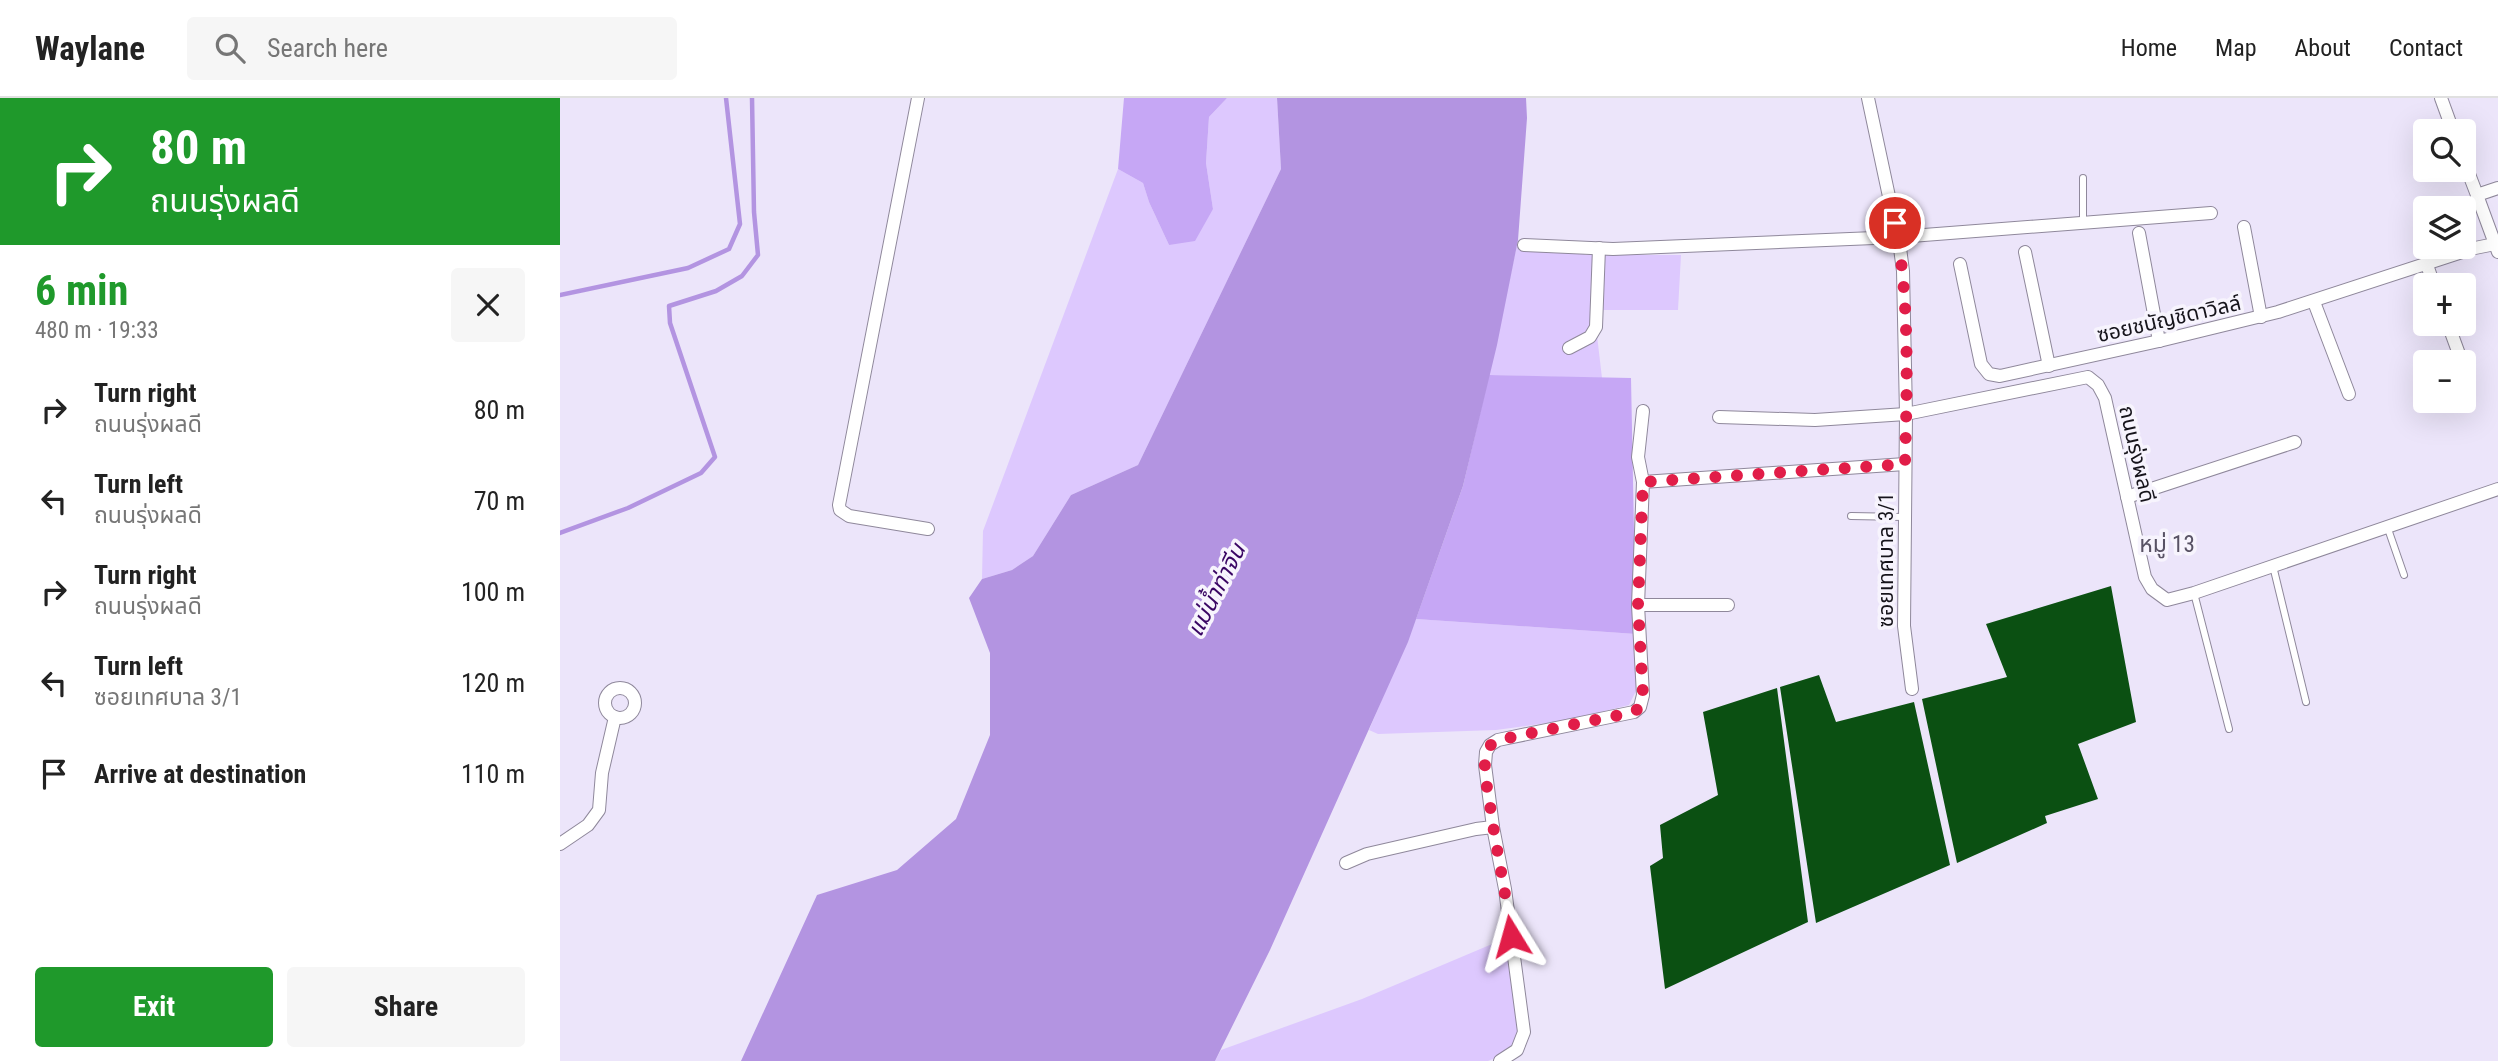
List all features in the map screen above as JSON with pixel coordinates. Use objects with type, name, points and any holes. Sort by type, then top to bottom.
[{"type":"street","points":[[918,98],[839,505],[844,514],[849,516],[928,529]]},
{"type":"street","name":"ซอยเทศบาล 3/1","points":[[1868,98],[1903,271],[1906,414],[1905,626],[1912,688]]},
{"type":"street","points":[[2441,98],[2449,119]]},
{"type":"street","points":[[2472,182],[2497,246]]},
{"type":"street","points":[[2477,195],[2498,188]]},
{"type":"street","points":[[1524,245],[1599,248],[1898,237],[2211,213]]},
{"type":"street","points":[[2244,227],[2261,317]]},
{"type":"street","points":[[2139,233],[2159,341]]},
{"type":"street","name":"ซอยชนัญชิดาวิลล์","points":[[1960,264],[1981,364],[1985,371],[2000,376],[2261,317],[2470,250],[2497,246]]},
{"type":"street","points":[[1569,348],[1590,337],[1595,327],[1599,248]]},
{"type":"street","points":[[2025,251],[2049,366]]},
{"type":"street","points":[[2427,265],[2430,273]]},
{"type":"street","points":[[2314,302],[2349,394]]},
{"type":"street","name":"ถนนรุ่งผลดี","points":[[1719,418],[1815,420],[1906,414],[2088,377],[2098,385],[2105,398],[2145,578],[2151,589],[2167,600],[2498,489]]},
{"type":"street","points":[[1500,1061],[1517,1050],[1524,1031],[1505,889],[1493,827],[1486,752],[1493,742],[1634,712],[1640,707],[1643,695],[1638,605],[1643,482],[1638,457],[1643,411]]},
{"type":"street","points":[[2127,498],[2295,442]]},
{"type":"street","points":[[1643,482],[1905,464]]},
{"type":"street","points":[[1638,605],[1728,605]]},
{"type":"street","points":[[560,844],[588,825],[599,810],[602,772],[615,718]]},
{"type":"street","points":[[1346,863],[1367,854],[1493,827]]},
{"type":"lane","points":[[2083,178],[2083,223]]},
{"type":"lane","points":[[1851,516],[1904,517]]},
{"type":"lane","points":[[2387,526],[2404,575]]},
{"type":"lane","points":[[2273,566],[2306,702]]},
{"type":"lane","points":[[2194,593],[2229,729]]},
{"type":"shaded area","points":[[1124,98],[1227,98],[1209,117],[1206,163],[1213,209],[1195,241],[1169,245],[1143,183],[1118,169]]},
{"type":"shaded area","points":[[1227,98],[1277,98],[1281,169],[1138,465],[1071,495],[1033,556],[1012,570],[982,579],[983,531],[1118,169],[1143,183],[1169,245],[1213,209],[1206,163],[1209,117]]},
{"type":"shaded area","points":[[1518,240],[1579,241],[1585,255],[1681,255],[1678,310],[1594,310],[1602,378],[1489,375]]},
{"type":"shaded area","points":[[1489,375],[1631,378],[1636,634],[1416,619],[1463,486]]},
{"type":"shaded area","points":[[1416,619],[1636,634],[1637,689],[1629,705],[1569,720],[1496,730],[1378,734],[1369,730]]},
{"type":"shaded area","points":[[1504,939],[1520,1031],[1510,1052],[1488,1061],[1215,1061],[1221,1050],[1362,999]]},
{"type":"water","name":"แม่น้ำท่าจีน","points":[[1277,98],[1526,98],[1527,118],[1518,240],[1497,345],[1463,486],[1408,642],[1270,950],[1215,1061],[741,1061],[817,895],[897,870],[956,819],[990,735],[990,653],[969,598],[982,579],[1012,570],[1033,556],[1071,495],[1138,465],[1281,169]]},
{"type":"building","points":[[2111,586],[2136,722],[2078,744],[2098,799],[2045,816],[2047,823],[1957,863],[1922,699],[2007,677],[1986,624]]},
{"type":"building","points":[[1819,675],[1836,722],[1914,702],[1950,865],[1816,923],[1780,687]]},
{"type":"building","points":[[1777,688],[1808,922],[1665,989],[1650,866],[1663,858],[1660,825],[1718,795],[1703,712]]},
{"type":"waterway","points":[[560,295],[688,268],[729,249],[740,224],[726,98]]},
{"type":"waterway","points":[[560,533],[628,508],[701,473],[715,457],[670,323],[669,306],[716,291],[742,276],[758,255],[754,212],[752,98]]},
{"type":"district","name":"หมู่ 13","points":[[2167,544]]},
{"type":"route","points":[[1511,936],[1493,827],[1485,765],[1486,752],[1490,745],[1498,740],[1634,712],[1640,707],[1643,695],[1638,605],[1643,482],[1905,464],[1903,271],[1895,223]]}]
